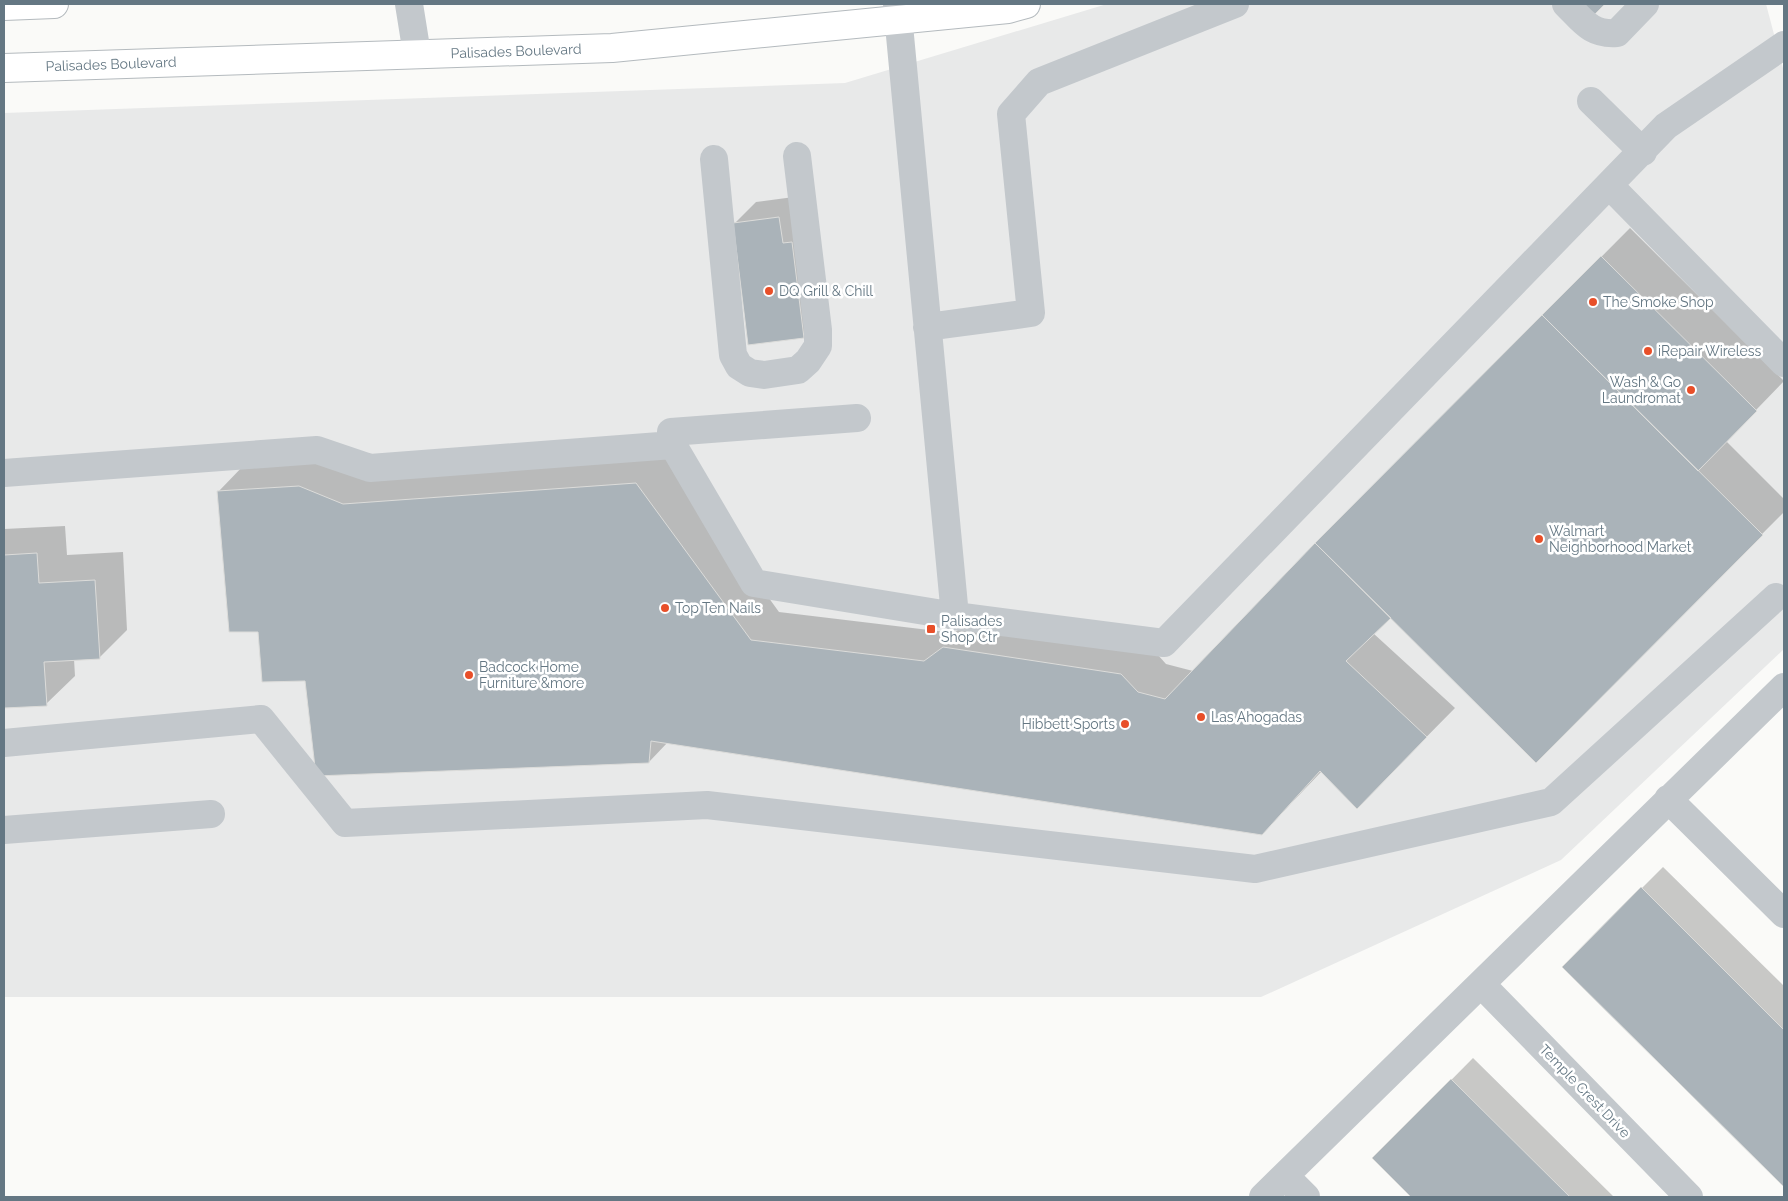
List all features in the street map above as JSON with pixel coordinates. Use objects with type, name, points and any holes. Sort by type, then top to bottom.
[{"type":"main road","points":[[12,5],[54,4]]},
{"type":"main road","name":"Palisades Boulevard","points":[[4,68],[612,48],[898,12],[1008,9],[1026,4]]},
{"type":"street","points":[[408,4],[417,54]]},
{"type":"street","points":[[928,327],[1032,313],[1011,114],[1039,82],[1235,4]]},
{"type":"street","points":[[1566,4],[1591,28],[1603,34],[1617,33],[1645,4]]},
{"type":"street","points":[[898,12],[955,616]]},
{"type":"street","points":[[4,474],[317,450],[370,468],[673,445],[754,584],[955,616],[1164,643],[1608,185],[1643,152],[1666,126],[1784,45]]},
{"type":"street","points":[[1591,101],[1643,152]]},
{"type":"street","points":[[714,160],[733,355],[739,366],[750,373],[764,376],[798,370],[808,361],[818,346],[818,330],[797,156]]},
{"type":"street","points":[[1608,185],[1784,363]]},
{"type":"street","points":[[671,432],[857,418]]},
{"type":"street","points":[[4,744],[261,719],[345,823],[707,805],[1255,869],[1551,802],[1782,592]]},
{"type":"street","points":[[1263,1197],[1286,1177],[1668,799],[1784,688]]},
{"type":"street","points":[[1668,799],[1784,914]]},
{"type":"street","points":[[4,830],[210,814]]},
{"type":"street","name":"Temple Crest Drive","points":[[1481,984],[1689,1197]]},
{"type":"street","points":[[1286,1177],[1306,1197]]},
{"type":"shaded area","points":[[1107,4],[1766,4],[1784,72],[1784,649],[1561,860],[1261,997],[4,997],[4,113],[845,83]]},
{"type":"building","points":[[1575,4],[1605,4],[1590,19]]},
{"type":"building","name":"DQ Grill & Chill","points":[[779,217],[783,243],[792,242],[804,338],[748,345],[733,223]]},
{"type":"building","points":[[1601,256],[1757,411],[1698,471],[1542,315]]},
{"type":"building","name":"Walmart Neighborhood Market","points":[[1542,315],[1763,535],[1536,763],[1315,543]]},
{"type":"building","points":[[636,483],[751,640],[924,661],[943,647],[1121,674],[1138,692],[1165,699],[1315,543],[1391,618],[1346,661],[1427,737],[1357,809],[1320,771],[1262,835],[651,741],[649,763],[316,776],[305,681],[262,682],[258,632],[229,632],[217,491],[299,486],[343,504]]},
{"type":"building","points":[[37,553],[39,583],[95,580],[100,659],[44,662],[47,706],[4,708],[4,555]]},
{"type":"building","points":[[1641,887],[1784,1030],[1784,1187],[1562,967]]},
{"type":"building","points":[[1451,1079],[1570,1197],[1411,1197],[1372,1158]]},
{"type":"place","name":"DQ Grill & Chill","points":[[769,291]]},
{"type":"place","name":"The Smoke Shop","points":[[1593,302]]},
{"type":"place","name":"iRepair Wireless","points":[[1648,351]]},
{"type":"place","name":"Wash & Go Laundromat","points":[[1691,390]]},
{"type":"place","name":"Walmart Neighborhood Market","points":[[1539,539]]},
{"type":"place","name":"Top Ten Nails","points":[[665,608]]},
{"type":"place","name":"Palisades Shop Ctr","points":[[931,629]]},
{"type":"place","name":"Badcock Home Furniture &more","points":[[469,675]]},
{"type":"place","name":"Las Ahogadas","points":[[1201,717]]},
{"type":"place","name":"Hibbett Sports","points":[[1125,724]]}]
